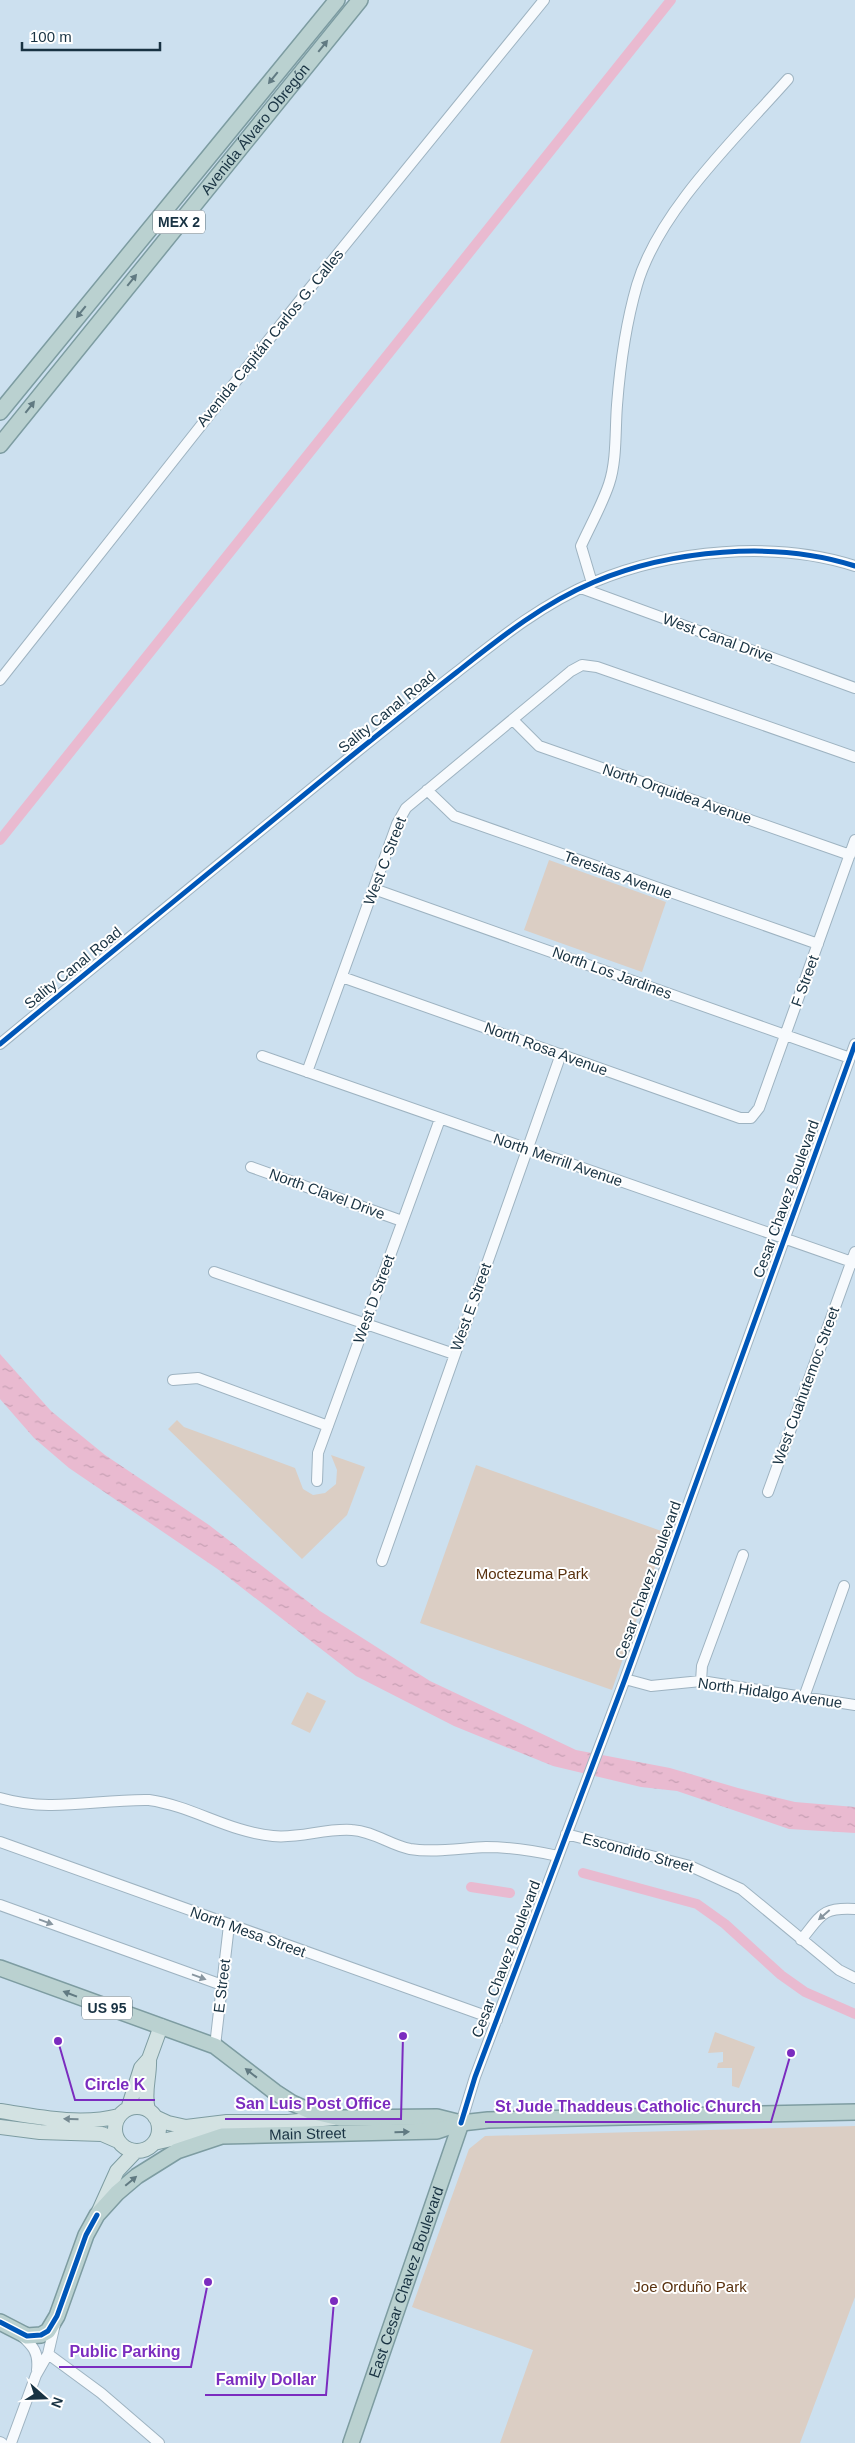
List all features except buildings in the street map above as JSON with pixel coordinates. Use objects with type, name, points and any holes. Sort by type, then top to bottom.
[{"type":"highway","name":"Avenida Álvaro Obregón","points":[[0,412],[337,0]]},
{"type":"highway","name":"Avenida Álvaro Obregón","points":[[0,445],[360,0]]},
{"type":"highway","name":"US 95","points":[[0,1968],[215,2046],[292,2104],[322,2115],[340,2118]]},
{"type":"highway","name":"Main Street","points":[[222,2136],[437,2131],[461,2123],[488,2120],[855,2112]]},
{"type":"highway","name":"Main Street","points":[[340,2118],[434,2117],[461,2123]]},
{"type":"highway","name":"East Cesar Chavez Boulevard","points":[[351,2443],[461,2123]]},
{"type":"highway","name":"US 95","points":[[19,2334],[27,2336],[41,2335],[48,2331],[57,2316],[81,2248],[97,2215],[117,2193],[148,2168],[177,2151],[222,2136]]},
{"type":"highway","points":[[0,2322],[19,2334]]},
{"type":"main road","points":[[118,2141],[115,2128],[124,2112],[141,2068],[149,2059],[161,2026]]},
{"type":"main road","points":[[0,2127],[57,2133],[96,2133],[118,2141],[125,2148],[136,2151],[146,2149],[154,2143],[159,2127],[151,2113],[145,2096],[150,2070],[149,2059]]},
{"type":"main road","points":[[0,2111],[71,2120],[102,2120],[138,2107],[151,2113]]},
{"type":"main road","name":"Main Street","points":[[151,2113],[168,2124],[186,2127],[235,2121],[288,2122],[340,2118]]},
{"type":"main road","name":"Main Street","points":[[154,2143],[184,2136],[222,2136]]},
{"type":"main road","points":[[97,2215],[117,2171],[136,2151]]},
{"type":"street","name":"Avenida Capitán Carlos G. Calles","points":[[0,680],[291,311],[544,0]]},
{"type":"street","points":[[592,583],[580,546],[609,484],[620,381],[637,285],[650,254],[671,217],[706,172],[788,79]]},
{"type":"street","name":"Sality Canal Road","points":[[0,1044],[375,737],[514,628],[554,602],[592,583],[651,563],[690,556],[775,552],[811,556],[855,566]]},
{"type":"street","name":"West Canal Drive","points":[[581,588],[855,688]]},
{"type":"street","name":"West C Street","points":[[307,1072],[397,824],[406,808],[571,671],[582,665],[597,667],[855,757]]},
{"type":"street","name":"North Orquidea Avenue","points":[[513,720],[539,746],[850,854]]},
{"type":"street","name":"Teresitas Avenue","points":[[427,790],[454,816],[818,944]]},
{"type":"street","name":"F Street","points":[[751,1118],[759,1108],[855,840]]},
{"type":"street","name":"North Los Jardines","points":[[374,889],[850,1058]]},
{"type":"street","name":"North Rosa Avenue","points":[[342,977],[740,1118],[751,1118]]},
{"type":"street","name":"Cesar Chavez Boulevard","points":[[461,2123],[474,2078],[625,1679],[855,1044]]},
{"type":"street","name":"West E Street","points":[[382,1561],[561,1054]]},
{"type":"street","name":"North Merrill Avenue","points":[[262,1056],[785,1238],[854,1259]]},
{"type":"street","name":"West D Street","points":[[317,1482],[318,1453],[440,1119]]},
{"type":"street","name":"North Clavel Drive","points":[[252,1167],[402,1221]]},
{"type":"street","name":"West Cuahutemoc Street","points":[[768,1492],[854,1259]]},
{"type":"street","points":[[214,1272],[364,1325],[454,1354]]},
{"type":"street","points":[[173,1380],[198,1378],[328,1426]]},
{"type":"street","points":[[701,1682],[702,1666],[743,1554]]},
{"type":"street","points":[[804,1697],[844,1586]]},
{"type":"street","name":"North Hidalgo Avenue","points":[[625,1679],[651,1686],[701,1682],[855,1706]]},
{"type":"street","points":[[0,1798],[23,1804],[50,1806],[149,1800],[162,1802],[240,1830],[273,1836],[288,1837],[334,1830],[354,1830],[410,1849],[490,1847],[558,1856]]},
{"type":"street","name":"Escondido Street","points":[[566,1834],[690,1866],[724,1881],[751,1895],[839,1970],[855,1978]]},
{"type":"street","name":"North Mesa Street","points":[[0,1842],[497,2020]]},
{"type":"street","points":[[0,1905],[222,1985]]},
{"type":"street","points":[[802,1940],[824,1912],[838,1908],[855,1909]]},
{"type":"street","name":"E Street","points":[[215,2046],[229,1925]]},
{"type":"street","name":"US 95","points":[[36,2376],[48,2354],[57,2316]]},
{"type":"street","points":[[11,2443],[36,2376],[38,2354],[35,2348],[19,2334]]},
{"type":"street","points":[[48,2354],[101,2393],[159,2443]]},
{"type":"green space","points":[[549,860],[666,902],[642,972],[524,930]]},
{"type":"green space","points":[[177,1420],[184,1427],[295,1468],[303,1489],[313,1495],[325,1493],[336,1484],[337,1470],[331,1455],[365,1467],[347,1515],[302,1559],[168,1429]]},
{"type":"green space","name":"Moctezuma Park","points":[[476,1465],[667,1533],[612,1690],[420,1623]]},
{"type":"green space","points":[[307,1692],[326,1701],[310,1733],[291,1724]]},
{"type":"green space","points":[[715,2032],[755,2047],[739,2088],[732,2086],[732,2068],[717,2068],[718,2063],[723,2062],[723,2052],[708,2053]]},
{"type":"green space","name":"Joe Orduño Park","points":[[855,2126],[855,2297],[800,2443],[500,2443],[533,2350],[412,2307],[469,2149],[485,2136]]},
{"type":"water","points":[[0,1354],[51,1411],[105,1455],[209,1525],[320,1611],[430,1681],[576,1750],[670,1768],[795,1802],[855,1807],[855,1833],[789,1829],[677,1791],[641,1787],[553,1766],[454,1726],[356,1676],[219,1570],[69,1468],[34,1438],[0,1399]]},
{"type":"waterway","points":[[0,840],[671,0]]},
{"type":"waterway","points":[[583,1873],[697,1904],[725,1924],[781,1975],[805,1992],[855,2014]]},
{"type":"waterway","points":[[471,1887],[510,1893]]},
{"type":"cycle path","points":[[0,1044],[416,704],[506,634],[539,611],[594,582],[656,562],[689,556],[723,552],[791,553],[824,558],[855,566]]},
{"type":"cycle path","points":[[461,2123],[475,2077],[625,1679],[855,1044]]},
{"type":"cycle path","points":[[0,2322],[27,2336],[41,2335],[48,2331],[57,2316],[86,2235],[97,2215]]},
{"type":"place","name":"San Luis Post Office","points":[[403,2036]]},
{"type":"place","name":"Circle K","points":[[58,2041]]},
{"type":"place","name":"St Jude Thaddeus Catholic Church","points":[[791,2053]]},
{"type":"place","name":"Public Parking","points":[[208,2282]]},
{"type":"place","name":"Family Dollar","points":[[334,2301]]}]
